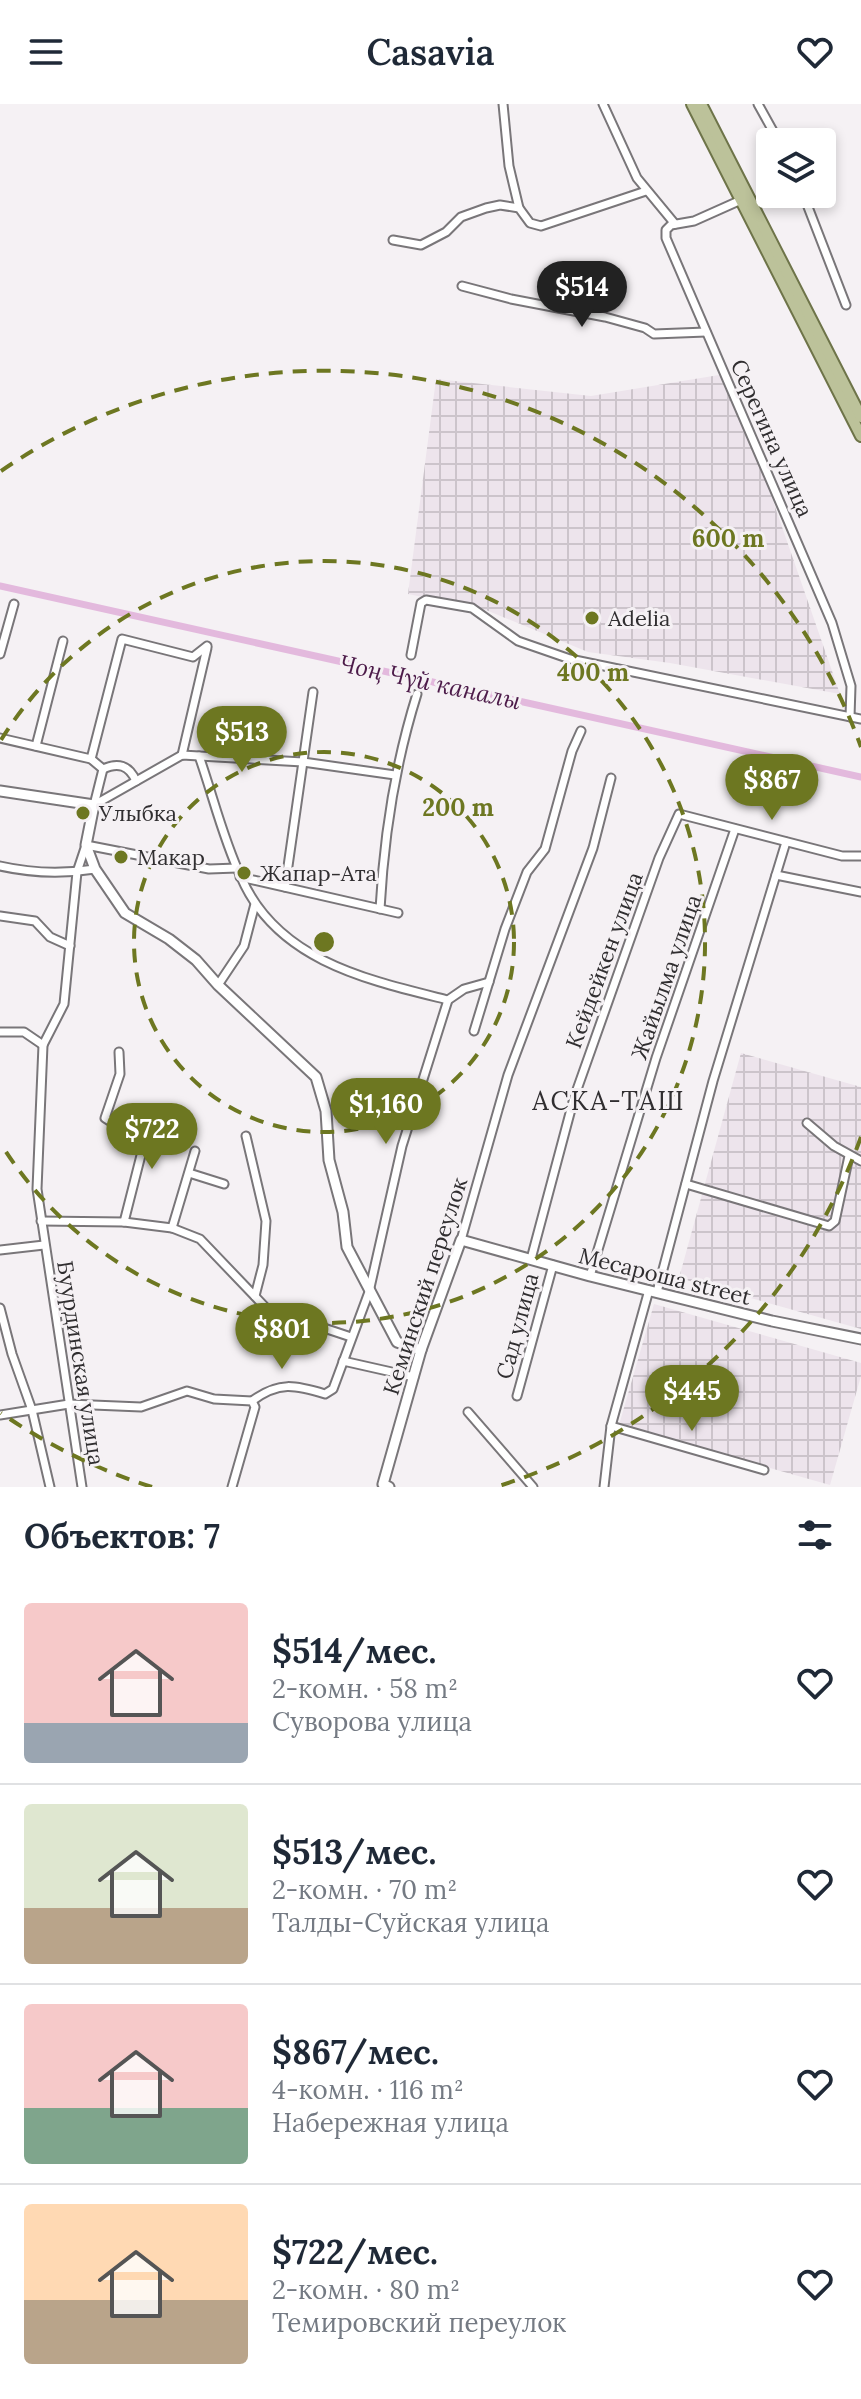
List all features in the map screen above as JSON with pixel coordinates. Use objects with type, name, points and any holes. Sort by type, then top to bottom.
[{"type":"main road","points":[[692,104],[861,436]]},
{"type":"main road","points":[[701,104],[861,417]]},
{"type":"street","points":[[503,104],[509,166],[519,208],[530,223],[541,226],[646,191]]},
{"type":"street","points":[[603,104],[637,178],[675,224],[694,221],[741,200]]},
{"type":"street","points":[[758,104],[771,128]]},
{"type":"street","points":[[393,240],[421,245],[446,232],[461,217],[500,205],[519,208]]},
{"type":"street","points":[[808,208],[846,305]]},
{"type":"street","name":"Серегина улица","points":[[675,224],[667,227],[666,238],[832,623],[851,686],[850,717]]},
{"type":"street","points":[[462,286],[605,317],[645,328],[654,334],[706,332]]},
{"type":"street","points":[[411,655],[421,603],[426,600],[472,608],[518,641],[570,659],[861,719]]},
{"type":"street","points":[[0,654],[14,604]]},
{"type":"street","points":[[91,759],[122,639],[193,657],[207,646],[182,755]]},
{"type":"street","points":[[36,746],[63,641]]},
{"type":"street","points":[[285,887],[313,692]]},
{"type":"street","points":[[380,909],[384,842],[395,775],[417,694]]},
{"type":"street","points":[[474,1031],[505,929],[527,872],[545,849],[581,731]]},
{"type":"street","points":[[0,738],[91,759],[103,769],[114,764],[123,765],[133,772],[136,781]]},
{"type":"street","points":[[0,791],[94,805],[182,755],[303,762],[395,775]]},
{"type":"street","points":[[199,756],[240,877],[255,904],[300,950],[348,972],[448,1000]]},
{"type":"street","name":"Буурдинская улица","points":[[82,1487],[37,1189],[43,1045],[64,1004],[77,872],[103,769]]},
{"type":"street","name":"Кеминский переулок","points":[[385,1486],[421,1350],[461,1240],[508,1075],[593,848],[611,778]]},
{"type":"street","name":"Кейдейкен улица","points":[[531,1259],[574,1098],[659,858],[679,814],[735,829]]},
{"type":"street","points":[[735,829],[842,856],[861,856]]},
{"type":"street","name":"Жайылма улица","points":[[590,1276],[656,1058],[735,829]]},
{"type":"street","points":[[604,1487],[611,1426],[786,842]]},
{"type":"street","points":[[86,845],[209,869],[237,868]]},
{"type":"street","points":[[86,845],[95,869],[125,913],[187,953],[316,1077],[326,1111],[329,1160],[343,1212],[347,1247],[397,1342],[421,1350]]},
{"type":"street","points":[[0,866],[25,872],[95,869]]},
{"type":"street","points":[[776,875],[861,892]]},
{"type":"street","points":[[240,877],[398,913]]},
{"type":"street","points":[[218,985],[244,946],[255,904]]},
{"type":"street","points":[[0,916],[35,921],[50,937],[70,946]]},
{"type":"street","points":[[0,1415],[69,1404],[141,1407],[187,1391],[214,1399],[252,1401],[273,1388],[295,1385],[325,1394],[330,1392],[369,1292],[402,1146],[448,1000],[464,989],[489,982]]},
{"type":"street","points":[[0,1032],[24,1032],[43,1045]]},
{"type":"street","points":[[119,1052],[120,1074],[105,1118],[143,1142]]},
{"type":"street","points":[[124,1222],[152,1112]]},
{"type":"street","points":[[807,1123],[849,1156],[861,1161]]},
{"type":"street","points":[[246,1136],[266,1221],[263,1265],[255,1296]]},
{"type":"street","points":[[172,1228],[195,1151]]},
{"type":"street","points":[[686,1184],[829,1226],[835,1221],[849,1156]]},
{"type":"street","points":[[189,1173],[224,1184]]},
{"type":"street","points":[[41,1221],[124,1222],[172,1228],[200,1239],[267,1309],[351,1337]]},
{"type":"street","name":"Месароша street","points":[[461,1240],[590,1276],[772,1321],[861,1339]]},
{"type":"street","name":"Буурдинская улица","points":[[0,1250],[44,1245]]},
{"type":"street","name":"Сад улица","points":[[517,1396],[553,1265]]},
{"type":"street","points":[[0,1308],[32,1410],[50,1487]]},
{"type":"street","points":[[343,1361],[414,1377]]},
{"type":"street","points":[[232,1487],[255,1407],[252,1401]]},
{"type":"street","points":[[468,1412],[533,1487]]},
{"type":"street","points":[[611,1426],[764,1470]]},
{"type":"shaded area","points":[[719,375],[764,475],[840,694],[670,663],[588,652],[486,610],[408,594],[436,379],[591,396]]},
{"type":"shaded area","points":[[741,1053],[861,1087],[861,1329],[679,1278]]},
{"type":"shaded area","points":[[654,1304],[861,1363],[861,1376],[830,1485],[619,1425]]},
{"type":"waterway","name":"Чоң Чүй каналы","points":[[0,586],[861,777]]},
{"type":"place","name":"Adelia","points":[[592,618]]},
{"type":"place","name":"Улыбка","points":[[83,813]]},
{"type":"place","name":"Макар","points":[[121,857]]},
{"type":"place","name":"Жапар-Ата","points":[[244,873]]},
{"type":"district","name":"АСКА-ТАШ","points":[[609,1100]]}]
